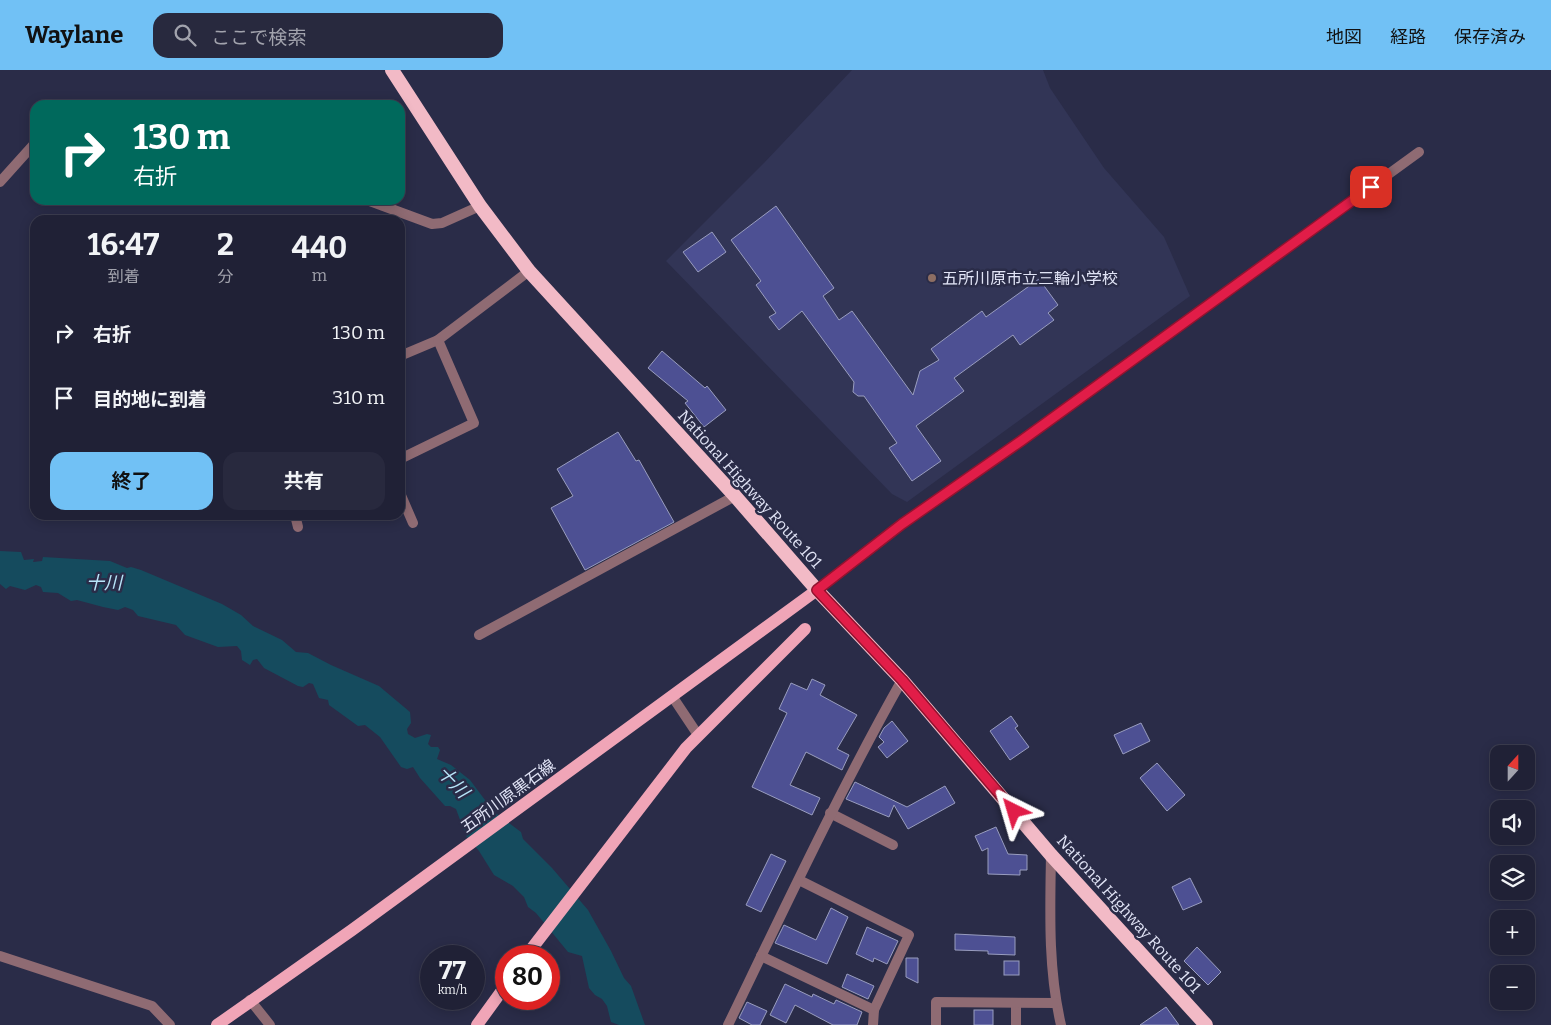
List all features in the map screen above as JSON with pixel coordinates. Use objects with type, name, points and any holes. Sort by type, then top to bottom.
[{"type":"highway","name":"National Highway Route 101","points":[[392,70],[480,206],[529,271],[735,496],[817,590],[902,680],[1051,855],[1206,1025]]},
{"type":"main road","name":"五所川原黒石線","points":[[217,1025],[367,919],[817,590]]},
{"type":"main road","points":[[534,945],[686,748],[805,628]]},
{"type":"main road","points":[[477,1025],[495,1000]]},
{"type":"street","points":[[0,182],[30,149]]},
{"type":"street","points":[[817,590],[902,524],[1021,441],[1419,152]]},
{"type":"street","points":[[381,205],[432,224],[442,223],[480,206]]},
{"type":"street","points":[[405,354],[438,340],[529,271]]},
{"type":"street","points":[[405,456],[474,423],[438,340]]},
{"type":"street","points":[[479,635],[735,496]]},
{"type":"street","points":[[405,505],[413,523]]},
{"type":"street","points":[[296,520],[298,527]]},
{"type":"street","points":[[728,1025],[830,813],[902,680]]},
{"type":"street","points":[[672,696],[698,736]]},
{"type":"street","points":[[830,813],[893,844]]},
{"type":"street","points":[[1051,855],[1051,954],[1056,1003],[1061,1025]]},
{"type":"street","points":[[799,880],[909,935],[874,1010],[873,1025]]},
{"type":"street","points":[[0,956],[152,1006],[170,1025]]},
{"type":"street","points":[[761,956],[874,1010]]},
{"type":"street","points":[[250,1000],[270,1025]]},
{"type":"street","points":[[936,1025],[936,1002],[1056,1003]]},
{"type":"street","points":[[1016,1003],[1016,1025]]},
{"type":"shaded area","name":"五所川原市立三輪小学校","points":[[852,70],[1043,70],[1050,88],[1104,168],[1164,237],[1190,296],[907,502],[892,494],[666,261],[764,163]]},
{"type":"water","name":"十川","points":[[0,551],[21,552],[24,560],[34,559],[33,562],[42,561],[43,557],[110,561],[127,568],[131,567],[141,570],[222,604],[241,615],[253,626],[282,640],[296,652],[308,653],[379,686],[410,712],[411,723],[407,729],[408,734],[415,738],[427,734],[431,735],[428,744],[431,747],[438,747],[440,750],[437,759],[451,765],[470,780],[494,812],[521,832],[523,839],[552,868],[588,910],[624,978],[631,986],[645,1025],[619,1025],[611,1022],[607,1006],[589,988],[582,956],[568,952],[536,913],[528,907],[524,897],[513,886],[494,875],[479,851],[466,836],[456,809],[445,806],[420,778],[413,767],[407,769],[401,767],[380,737],[365,725],[358,726],[329,705],[328,700],[319,698],[313,684],[309,683],[303,687],[298,686],[264,668],[257,659],[253,660],[250,665],[242,660],[241,651],[237,646],[218,647],[185,635],[176,625],[138,616],[133,610],[125,607],[118,610],[77,600],[71,601],[58,593],[43,592],[41,587],[36,585],[25,590],[10,586],[6,589],[0,584]]},
{"type":"building","name":"五所川原市立三輪小学校","points":[[776,206],[834,288],[823,296],[839,320],[852,311],[913,395],[920,371],[939,360],[931,349],[982,311],[986,317],[1039,279],[1058,305],[1048,313],[1054,320],[1020,345],[1013,335],[954,378],[964,391],[916,426],[941,461],[912,481],[889,448],[897,443],[864,396],[858,396],[853,392],[854,382],[802,311],[779,330],[769,317],[776,313],[756,285],[761,281],[731,240]]},
{"type":"building","points":[[712,232],[726,252],[698,272],[683,252]]},
{"type":"building","points":[[662,351],[705,388],[707,386],[726,410],[704,427],[685,403],[688,401],[648,368]]},
{"type":"building","points":[[618,432],[636,461],[639,460],[674,522],[585,570],[551,508],[573,496],[557,469]]},
{"type":"building","points":[[812,679],[825,685],[820,695],[857,715],[837,749],[849,755],[842,770],[806,752],[790,785],[820,798],[812,815],[752,787],[787,713],[779,709],[791,683],[807,690]]},
{"type":"building","points":[[1011,716],[1018,726],[1015,728],[1029,747],[1010,760],[990,731]]},
{"type":"building","points":[[892,721],[908,741],[887,758],[878,747],[884,742],[879,737],[884,728]]},
{"type":"building","points":[[1141,723],[1150,741],[1123,754],[1114,735]]},
{"type":"building","points":[[1157,763],[1185,795],[1167,811],[1140,778]]},
{"type":"building","points":[[855,782],[907,807],[945,786],[955,803],[908,829],[894,805],[889,817],[846,799]]},
{"type":"building","points":[[996,827],[1008,854],[1027,855],[1027,870],[1020,870],[1020,875],[988,874],[988,848],[982,851],[975,836]]},
{"type":"building","points":[[771,854],[786,861],[761,912],[746,905]]},
{"type":"building","points":[[1190,878],[1202,902],[1183,910],[1172,887]]},
{"type":"building","points":[[831,908],[848,917],[827,964],[775,943],[784,925],[816,940]]},
{"type":"building","points":[[867,927],[898,941],[887,964],[874,958],[873,962],[856,954]]},
{"type":"building","points":[[955,934],[1015,937],[1015,955],[988,954],[988,951],[955,950]]},
{"type":"building","points":[[1197,947],[1221,972],[1208,985],[1184,961]]},
{"type":"building","points":[[906,958],[918,958],[918,983],[906,977]]},
{"type":"building","points":[[1004,961],[1019,961],[1019,975],[1004,975]]},
{"type":"building","points":[[847,974],[874,986],[868,999],[842,987]]},
{"type":"building","points":[[785,984],[812,997],[813,994],[834,1004],[836,1000],[862,1012],[857,1025],[833,1025],[795,1005],[786,1023],[770,1015]]},
{"type":"building","points":[[747,1002],[767,1011],[760,1025],[752,1025],[739,1018]]},
{"type":"building","points":[[1166,1007],[1179,1025],[1140,1025]]},
{"type":"building","points":[[974,1010],[993,1010],[993,1025],[974,1025]]},
{"type":"place","name":"五所川原市立三輪小学校","points":[[932,278]]},
{"type":"route","points":[[1014,811],[902,680],[817,590],[902,524],[993,462],[1371,187]]}]
